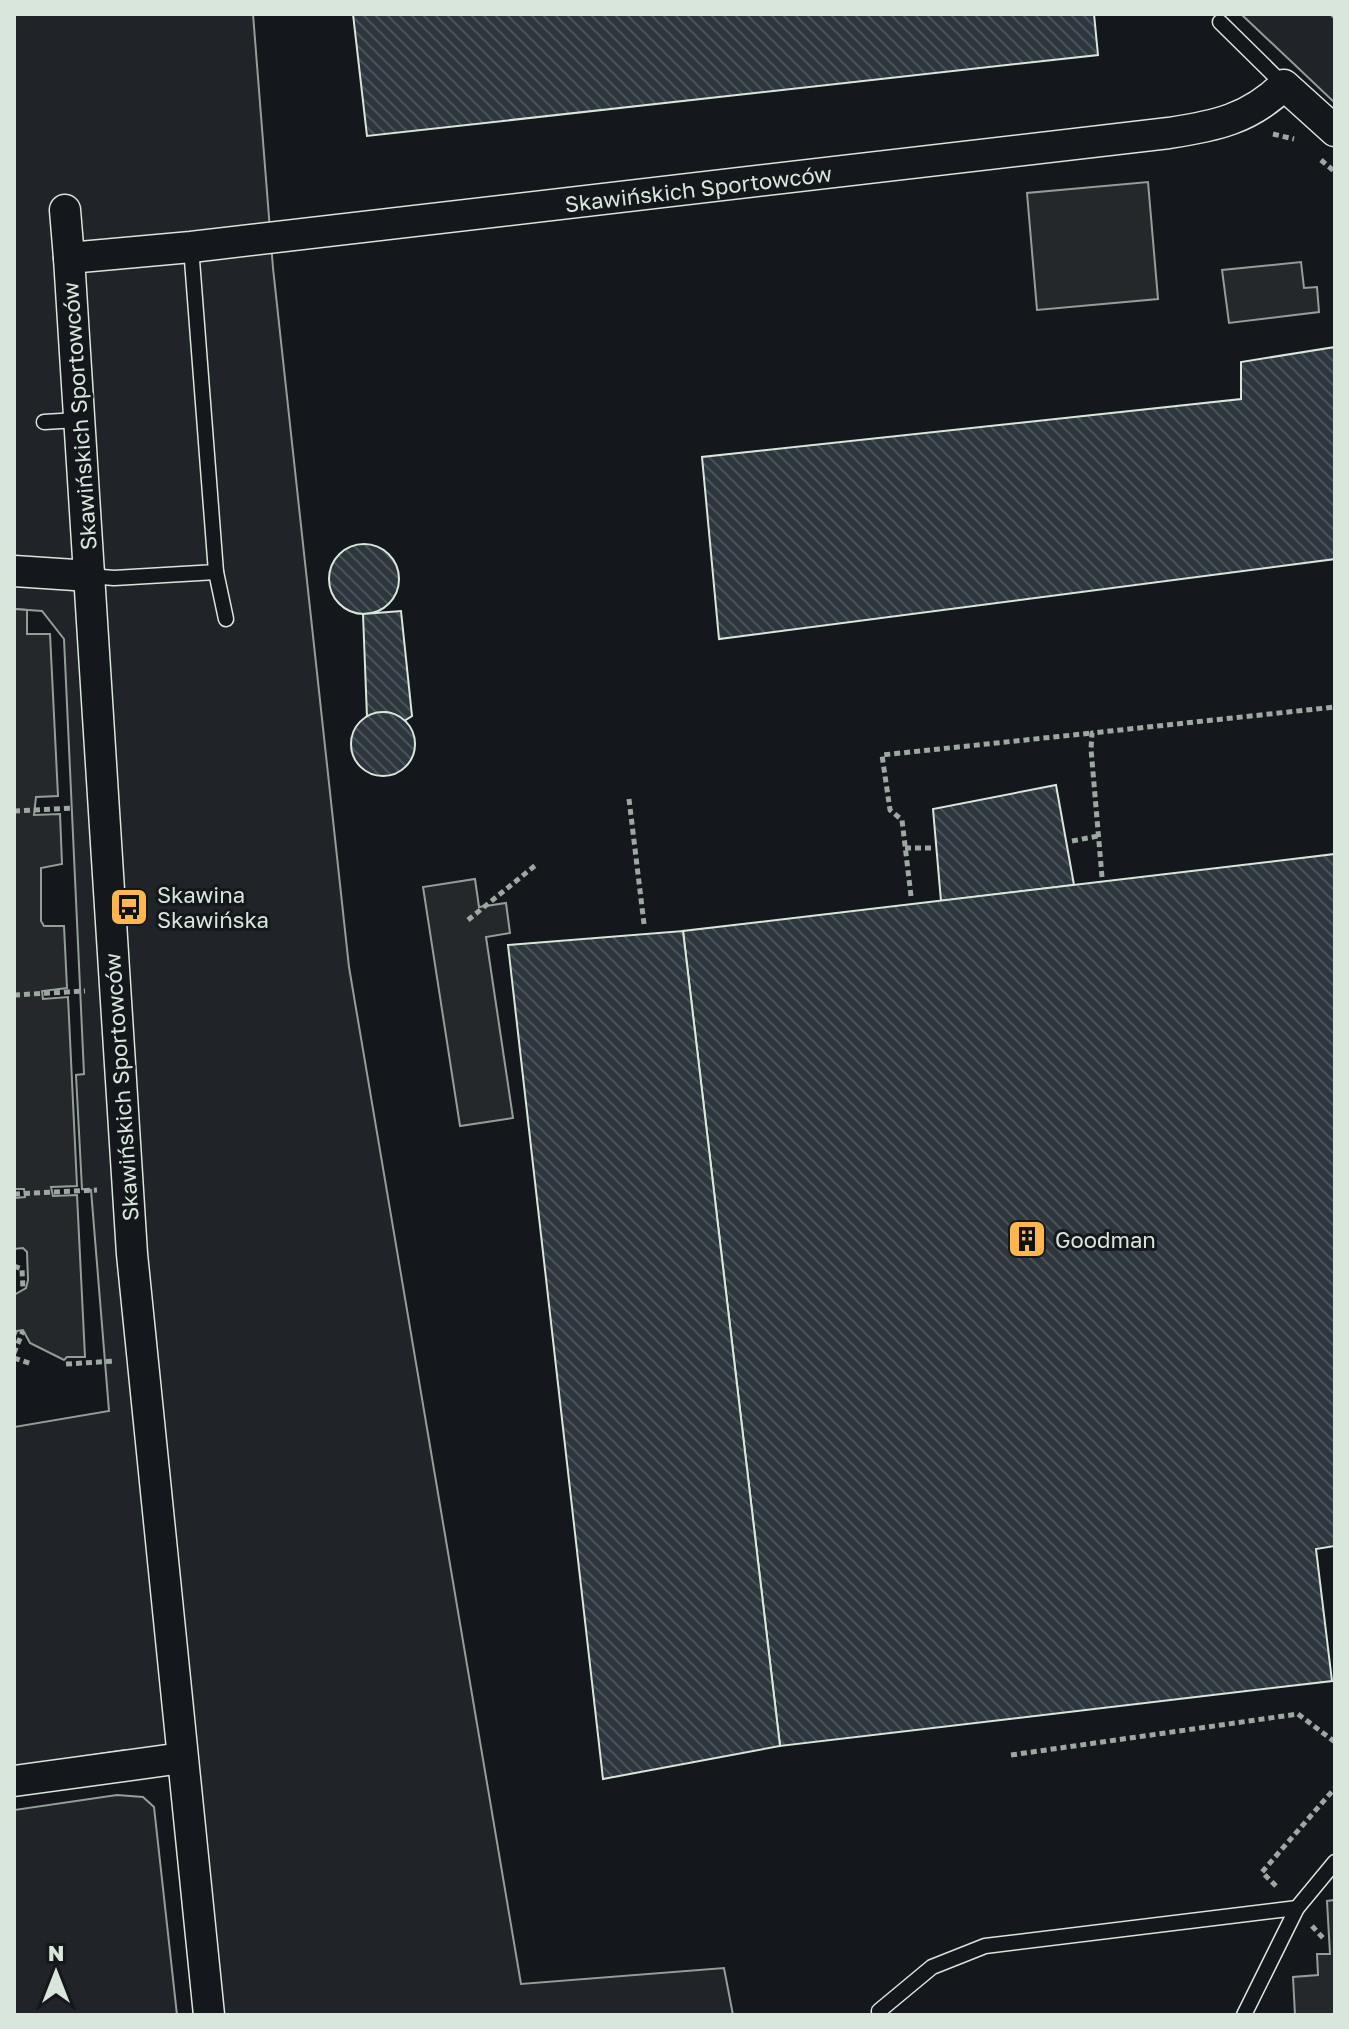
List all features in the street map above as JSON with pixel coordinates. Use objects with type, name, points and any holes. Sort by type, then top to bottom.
[{"type":"street","points":[[1284,85],[1335,131]]},
{"type":"street","name":"Skawińskich Sportowców","points":[[209,2015],[130,1223],[69,258],[191,247],[1169,133],[1220,123],[1250,112],[1266,103],[1284,85]]},
{"type":"street","points":[[65,210],[69,258]]},
{"type":"street","points":[[14,571],[90,576]]},
{"type":"street","points":[[14,1781],[182,1758]]},
{"type":"lane","points":[[1220,22],[1284,85]]},
{"type":"lane","points":[[191,247],[216,572],[226,619]]},
{"type":"lane","points":[[44,422],[78,420]]},
{"type":"lane","points":[[90,576],[114,578],[216,572]]},
{"type":"lane","points":[[1244,2015],[1297,1908],[1335,1862]]},
{"type":"lane","points":[[880,2015],[879,2011],[932,1967],[985,1946],[1297,1908]]},
{"type":"path","points":[[1263,134],[1285,135],[1305,146]]},
{"type":"path","points":[[1315,155],[1335,172]]},
{"type":"path","points":[[911,896],[902,820],[890,810],[882,755],[1335,707]]},
{"type":"path","points":[[1092,733],[1102,877]]},
{"type":"path","points":[[629,799],[644,924]]},
{"type":"path","points":[[14,811],[82,807]]},
{"type":"path","points":[[1072,841],[1098,836]]},
{"type":"path","points":[[905,848],[931,848]]},
{"type":"path","points":[[468,920],[537,864]]},
{"type":"path","points":[[14,995],[92,991]]},
{"type":"path","points":[[14,1194],[103,1190]]},
{"type":"path","points":[[14,1266],[22,1269],[23,1290]]},
{"type":"path","points":[[23,1331],[14,1356],[32,1364]]},
{"type":"path","points":[[66,1364],[120,1361]]},
{"type":"path","points":[[1011,1755],[1298,1714],[1335,1742]]},
{"type":"path","points":[[1325,1940],[1262,1872],[1335,1788]]},
{"type":"shaded area","points":[[14,14],[253,14],[273,268],[349,967],[521,1984],[724,1968],[733,2015],[212,2015],[183,1790],[162,1759],[125,1750],[14,1767],[14,1427],[109,1411],[91,1190],[82,1189],[76,1075],[84,1074],[64,639],[42,611],[14,609]]},
{"type":"shaded area","points":[[1241,14],[1330,14],[1335,19],[1335,103]]},
{"type":"shaded area","points":[[1148,182],[1158,299],[1037,310],[1027,193]]},
{"type":"shaded area","points":[[1301,262],[1304,288],[1317,287],[1319,312],[1229,323],[1222,270]]},
{"type":"shaded area","points":[[14,609],[27,610],[27,634],[50,634],[58,796],[36,797],[34,815],[60,814],[62,864],[41,868],[41,921],[44,926],[64,926],[67,988],[42,991],[43,999],[68,997],[77,1186],[51,1187],[53,1196],[77,1195],[85,1357],[67,1357],[64,1360],[30,1343],[23,1330],[17,1331],[14,1338],[14,1295],[26,1288],[28,1280],[27,1252],[23,1248],[14,1249],[14,1198],[25,1197],[24,1189],[14,1189]]},
{"type":"shaded area","points":[[475,879],[479,907],[506,903],[510,933],[486,937],[513,1118],[460,1126],[423,887]]},
{"type":"shaded area","points":[[117,1795],[143,1797],[154,1807],[177,2015],[14,2015],[14,1810]]},
{"type":"shaded area","points":[[1335,1900],[1335,2015],[1295,2015],[1293,1977],[1318,1975],[1317,1954],[1330,1954],[1327,1901]]},
{"type":"building","points":[[353,14],[1094,14],[1098,55],[367,136]]},
{"type":"building","points":[[1335,347],[1335,559],[719,639],[702,457],[1241,399],[1241,362]]},
{"type":"building","points":[[364,544],[389,554],[399,579],[389,604],[364,614],[339,604],[329,579],[339,554]]},
{"type":"building","points":[[401,611],[412,716],[404,721],[386,712],[367,717],[363,614]]},
{"type":"building","points":[[383,712],[401,718],[409,726],[415,744],[409,762],[401,770],[383,776],[365,770],[357,762],[351,744],[357,726],[365,718]]},
{"type":"building","points":[[1056,785],[1074,885],[941,901],[933,809]]},
{"type":"building","name":"Goodman","points":[[1335,854],[1335,1546],[1316,1549],[1332,1681],[780,1746],[683,931]]},
{"type":"building","points":[[683,931],[780,1746],[603,1779],[508,945]]},
{"type":"place","name":"Skawina Skawińska","points":[[129,907]]},
{"type":"place","name":"Goodman","points":[[1027,1239]]}]
